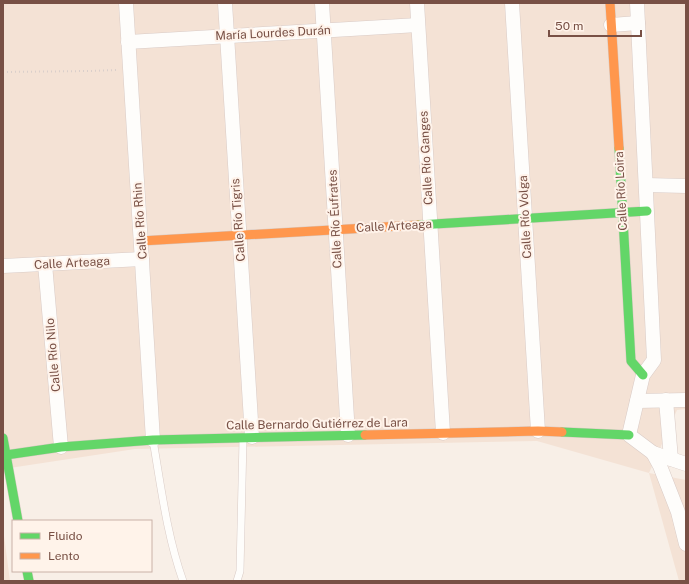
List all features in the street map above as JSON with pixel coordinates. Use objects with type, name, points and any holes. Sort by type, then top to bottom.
[{"type":"street","name":"Calle Río Rhin","points":[[126,3],[153,440]]},
{"type":"street","name":"Calle Río Tigris","points":[[225,3],[239,235],[247,437]]},
{"type":"street","name":"Calle Río Éufrates","points":[[322,3],[348,436]]},
{"type":"street","name":"Calle Río Ganges","points":[[417,3],[443,433]]},
{"type":"street","name":"Calle Río Volga","points":[[512,3],[538,431]]},
{"type":"street","name":"Calle Río Loira","points":[[610,3],[631,361],[643,375]]},
{"type":"street","name":"Calle Río Loira","points":[[629,435],[643,375],[654,360],[637,3]]},
{"type":"street","points":[[611,25],[638,23]]},
{"type":"street","name":"María Lourdes Durán","points":[[128,42],[418,25]]},
{"type":"street","points":[[646,185],[686,186]]},
{"type":"street","name":"Calle Arteaga","points":[[141,241],[647,211]]},
{"type":"street","name":"Calle Arteaga","points":[[3,266],[142,259]]},
{"type":"street","name":"Calle Río Nilo","points":[[46,264],[61,447]]},
{"type":"street","points":[[666,400],[671,459]]},
{"type":"street","points":[[637,401],[686,400]]},
{"type":"street","name":"Calle Bernardo Gutiérrez de Lara","points":[[6,455],[61,447],[153,440],[538,431],[629,435]]},
{"type":"street","points":[[629,435],[653,453],[686,464]]},
{"type":"street","points":[[3,438],[18,520]]},
{"type":"street","points":[[653,453],[660,466],[678,512],[686,544]]},
{"type":"lane","points":[[237,581],[240,571],[247,437]]},
{"type":"lane","points":[[153,440],[164,510],[182,581]]},
{"type":"path","points":[[3,72],[130,70]]},
{"type":"shaded area","points":[[3,3],[686,3],[686,409],[677,410],[649,473],[537,441],[135,449],[3,469]]},
{"type":"shaded area","points":[[649,473],[686,480],[686,581],[679,581]]},
{"type":"shaded area","points":[[3,528],[10,581],[3,581]]},
{"type":"traffic: fast","points":[[619,148],[631,361],[643,375]]},
{"type":"traffic: fast","points":[[418,225],[647,211]]},
{"type":"traffic: fast","points":[[562,432],[629,435]]},
{"type":"traffic: fast","points":[[6,455],[61,447],[153,440],[365,435]]},
{"type":"traffic: fast","points":[[3,438],[18,520]]},
{"type":"traffic: fast","points":[[27,572],[29,581]]},
{"type":"traffic: slow","points":[[610,3],[619,148]]},
{"type":"traffic: slow","points":[[141,241],[418,225]]},
{"type":"traffic: slow","points":[[365,435],[538,431],[562,432]]}]
